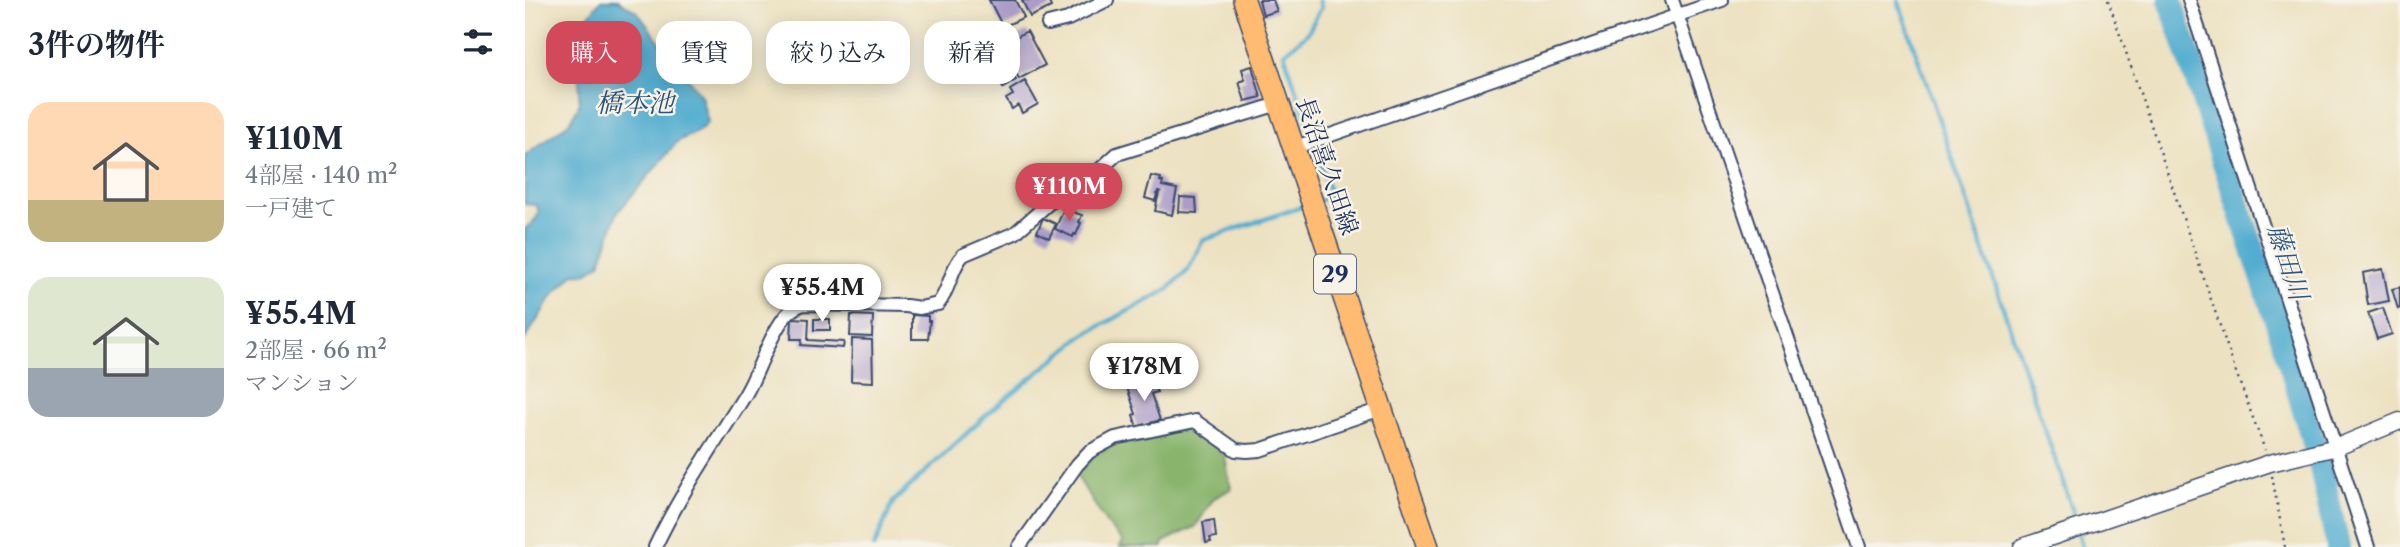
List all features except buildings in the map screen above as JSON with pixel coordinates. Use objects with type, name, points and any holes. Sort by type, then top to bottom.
[{"type":"main road","name":"長沼喜久田線","points":[[1244,0],[1428,547]]},
{"type":"street","points":[[1048,24],[1068,19],[1107,0]]},
{"type":"street","points":[[1672,0],[1859,547]]},
{"type":"street","points":[[1293,148],[1722,0]]},
{"type":"street","points":[[2189,0],[2368,547]]},
{"type":"street","points":[[655,547],[712,445],[746,393],[777,328],[793,307],[805,304],[920,308],[938,304],[944,297],[963,255],[1015,233],[1049,203],[1084,184],[1117,154],[1278,104]]},
{"type":"street","points":[[1019,547],[1077,465],[1089,452],[1115,438],[1195,421],[1236,450],[1260,450],[1381,409]]},
{"type":"street","points":[[2022,547],[2270,463],[2337,447],[2400,421]]},
{"type":"path","points":[[2108,0],[2270,463],[2285,547]]},
{"type":"green space","points":[[1194,429],[1224,452],[1231,489],[1214,498],[1195,527],[1163,542],[1163,547],[1120,547],[1123,541],[1107,524],[1075,473],[1098,451],[1150,430]]},
{"type":"water","name":"橋本池","points":[[601,0],[618,0],[637,12],[656,37],[656,84],[692,84],[701,96],[708,122],[697,132],[677,142],[617,213],[600,264],[585,274],[574,273],[553,295],[525,339],[525,229],[536,219],[539,211],[536,205],[525,204],[525,156],[570,122],[579,105],[579,84],[642,84],[642,21],[585,21]]},
{"type":"waterway","points":[[1318,201],[1331,196],[1284,53],[1307,34],[1321,8],[1319,0]]},
{"type":"waterway","points":[[1898,0],[2072,509],[2082,547]]},
{"type":"waterway","name":"藤田川","points":[[2170,0],[2282,337],[2321,467],[2338,547]]},
{"type":"waterway","points":[[874,547],[893,502],[994,408],[1084,335],[1167,290],[1188,270],[1203,240],[1307,205]]}]
